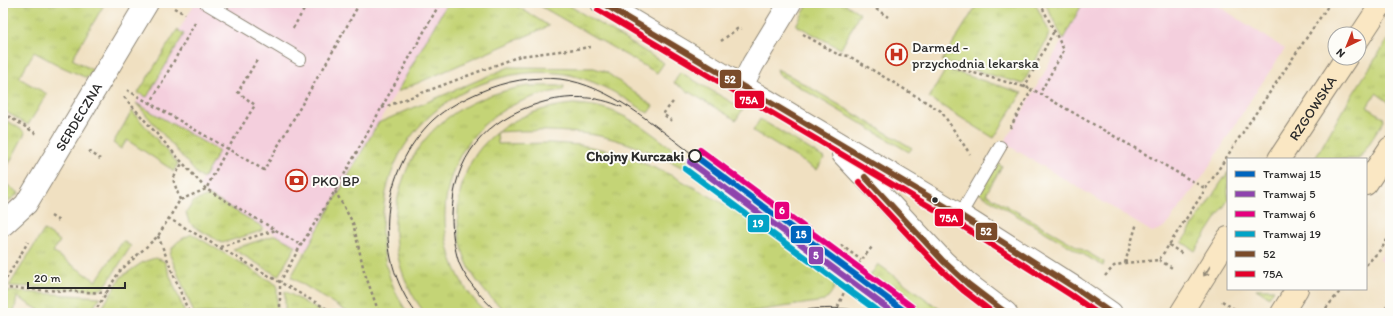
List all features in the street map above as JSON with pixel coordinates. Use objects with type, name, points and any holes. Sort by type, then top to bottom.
[{"type":"main road","points":[[1367,26],[1382,3]]},
{"type":"main road","name":"RZGOWSKA","points":[[1280,158],[1341,66]]},
{"type":"main road","points":[[1367,182],[1390,148]]},
{"type":"main road","points":[[1181,313],[1227,240]]},
{"type":"main road","points":[[1282,313],[1296,290]]},
{"type":"street","name":"SERDECZNA","points":[[3,225],[26,204],[60,148],[111,82],[147,3]]},
{"type":"street","points":[[602,3],[960,215],[1075,288],[1111,313]]},
{"type":"street","points":[[742,86],[753,64],[790,3]]},
{"type":"street","points":[[824,134],[943,261],[968,284],[1006,313]]},
{"type":"lane","points":[[206,3],[300,59]]},
{"type":"lane","points":[[960,215],[1000,147]]},
{"type":"path","points":[[111,82],[264,170],[358,6],[353,3]]},
{"type":"path","points":[[280,313],[280,282],[335,191],[440,3]]},
{"type":"path","points":[[1040,3],[1064,50],[1040,93]]},
{"type":"path","points":[[1107,274],[1114,266],[1125,263],[1160,260],[1206,188],[1330,3]]},
{"type":"path","points":[[172,6],[190,17]]},
{"type":"path","points":[[876,9],[888,17]]},
{"type":"path","points":[[150,104],[196,21]]},
{"type":"path","points":[[1024,88],[1054,31]]},
{"type":"path","points":[[382,108],[520,56],[591,47]]},
{"type":"path","points":[[849,56],[941,111],[973,160]]},
{"type":"path","points":[[94,313],[119,272],[158,236],[180,200],[206,189],[227,150],[255,105],[238,92],[259,57]]},
{"type":"path","points":[[934,62],[1032,89],[1206,188]]},
{"type":"path","points":[[111,82],[206,189],[301,245]]},
{"type":"path","points":[[1006,134],[1032,89]]},
{"type":"path","points":[[672,121],[663,114],[673,102]]},
{"type":"path","points":[[3,113],[60,148]]},
{"type":"path","points":[[85,148],[100,159]]},
{"type":"path","points":[[180,200],[173,179],[182,162]]},
{"type":"path","points":[[335,191],[352,223],[364,271],[379,313]]},
{"type":"path","points":[[168,218],[334,313]]},
{"type":"path","points":[[1125,263],[1137,223]]},
{"type":"path","points":[[220,247],[276,230]]},
{"type":"path","points":[[1367,264],[1382,248],[1390,235]]},
{"type":"path","points":[[158,236],[189,313]]},
{"type":"path","points":[[1169,245],[1187,257]]},
{"type":"path","points":[[841,246],[861,260]]},
{"type":"path","points":[[837,313],[852,272],[872,247]]},
{"type":"path","points":[[3,288],[106,293]]},
{"type":"path","points":[[1322,313],[1341,290]]},
{"type":"path","points":[[1383,313],[1390,300]]},
{"type":"shaded area","points":[[195,3],[444,3],[446,5],[305,252],[210,196],[199,187],[203,178],[198,175],[136,103]]},
{"type":"shaded area","points":[[1083,3],[1214,3],[1285,49],[1253,96],[1204,175],[1165,227],[1152,232],[1004,143]]},
{"type":"shaded area","points":[[1390,245],[1390,266],[1379,259]]},
{"type":"green space","points":[[3,3],[105,3],[72,59],[94,71],[87,78],[34,52],[19,78],[47,94],[28,125],[3,110]]},
{"type":"green space","points":[[463,3],[512,3],[549,26],[397,92],[446,5]]},
{"type":"green space","points":[[535,3],[565,3],[664,63],[657,73]]},
{"type":"green space","points":[[809,3],[843,3],[860,13],[841,49],[796,25]]},
{"type":"green space","points":[[978,3],[1035,3],[1050,33],[1023,84],[942,61]]},
{"type":"green space","points":[[1045,3],[1083,3],[1063,39]]},
{"type":"green space","points":[[177,30],[184,34],[147,97],[138,93]]},
{"type":"green space","points":[[1390,36],[1390,103],[1376,93],[1367,107],[1383,117],[1384,121],[1360,158],[1316,158],[1342,111]]},
{"type":"green space","points":[[509,67],[594,68],[606,72],[653,106],[648,113],[616,93],[594,83],[582,78],[558,73],[536,72],[513,75],[492,80],[470,89],[433,113],[417,129],[399,156],[388,184],[382,225],[383,248],[388,271],[396,293],[408,313],[349,313],[291,277],[378,123]]},
{"type":"green space","points":[[777,69],[912,148],[909,152],[779,75]]},
{"type":"green space","points":[[946,69],[1022,93],[994,138],[929,98]]},
{"type":"green space","points":[[680,72],[743,109],[736,120],[674,83]]},
{"type":"green space","points":[[529,86],[564,86],[563,90],[540,95],[507,108],[497,114],[479,130],[463,150],[452,173],[446,198],[445,223],[449,248],[457,272],[470,294],[487,313],[425,313],[411,292],[406,281],[401,269],[396,245],[395,220],[399,192],[408,167],[420,146],[436,128],[455,112],[477,100],[502,92]]},
{"type":"green space","points":[[136,103],[219,151],[203,179],[198,175]]},
{"type":"green space","points":[[573,104],[593,106],[610,110],[643,127],[751,206],[676,164],[616,140],[583,133],[558,131],[497,132],[527,115],[549,108]]},
{"type":"green space","points":[[132,111],[178,164],[173,172],[171,169],[127,140],[121,149],[113,143]]},
{"type":"green space","points":[[3,118],[25,133],[3,175]]},
{"type":"green space","points":[[760,119],[824,158],[817,170],[753,131]]},
{"type":"green space","points":[[497,132],[498,144],[550,143],[581,145],[610,151],[673,176],[808,250],[834,267],[838,275],[835,286],[824,301],[741,313],[509,313],[490,297],[475,278],[467,262],[461,244],[458,226],[458,207],[461,188],[467,170],[476,154]]},
{"type":"green space","points":[[995,162],[1002,166],[986,194],[1104,262],[1103,266],[977,192]]},
{"type":"green space","points":[[1227,174],[1227,202],[1195,251],[1182,242]]},
{"type":"green space","points":[[3,182],[19,193],[3,204]]},
{"type":"green space","points":[[210,196],[263,227],[261,231],[222,243],[193,226],[189,222],[186,213],[194,201]]},
{"type":"green space","points":[[44,230],[60,241],[53,252],[96,281],[123,241],[131,246],[104,288],[99,290],[9,286]]},
{"type":"green space","points":[[192,234],[277,285],[277,313],[194,313],[170,255],[175,244]]},
{"type":"green space","points":[[276,235],[296,246],[278,276],[233,249]]},
{"type":"green space","points":[[155,258],[164,261],[185,313],[99,313],[121,277],[143,262]]},
{"type":"green space","points":[[878,264],[945,313],[919,313],[870,276]]},
{"type":"green space","points":[[1258,290],[1273,290],[1269,297]]},
{"type":"green space","points":[[6,291],[100,297],[90,313],[44,313],[17,297],[14,313],[3,313],[3,297]]},
{"type":"green space","points":[[285,291],[323,313],[285,313]]},
{"type":"tram line","points":[[416,313],[402,290],[393,265],[388,239],[388,214],[393,188],[402,163],[415,141],[433,120],[455,104],[490,88],[519,80],[550,78],[579,83],[597,89],[632,109],[695,156]]},
{"type":"tram line","points":[[498,313],[481,296],[466,277],[459,263],[456,251],[452,221],[454,194],[458,176],[466,159],[488,130],[503,119],[520,110],[540,103],[550,100],[592,98],[622,107]]},
{"type":"tram line","name":"6","points":[[700,150],[912,307]]},
{"type":"tram line","name":"15","points":[[695,156],[907,313]]},
{"type":"tram line","name":"5","points":[[690,162],[894,313]]},
{"type":"tram line","name":"19","points":[[685,169],[880,313]]},
{"type":"tram line","points":[[780,313],[836,308],[870,313]]},
{"type":"transit line","name":"52","points":[[602,3],[960,215],[1075,288],[1111,313]]},
{"type":"transit line","name":"75A","points":[[598,10],[956,222],[1097,313]]},
{"type":"transit line","name":"52","points":[[865,177],[943,261],[968,284],[1006,313]]},
{"type":"transit line","name":"75A","points":[[859,182],[938,267],[963,290],[993,313]]},
{"type":"place","name":"Darmed - przychodnia lekarska","points":[[897,55]]},
{"type":"place","name":"Chojny Kurczaki","points":[[695,156]]},
{"type":"place","name":"PKO BP","points":[[297,181]]}]
